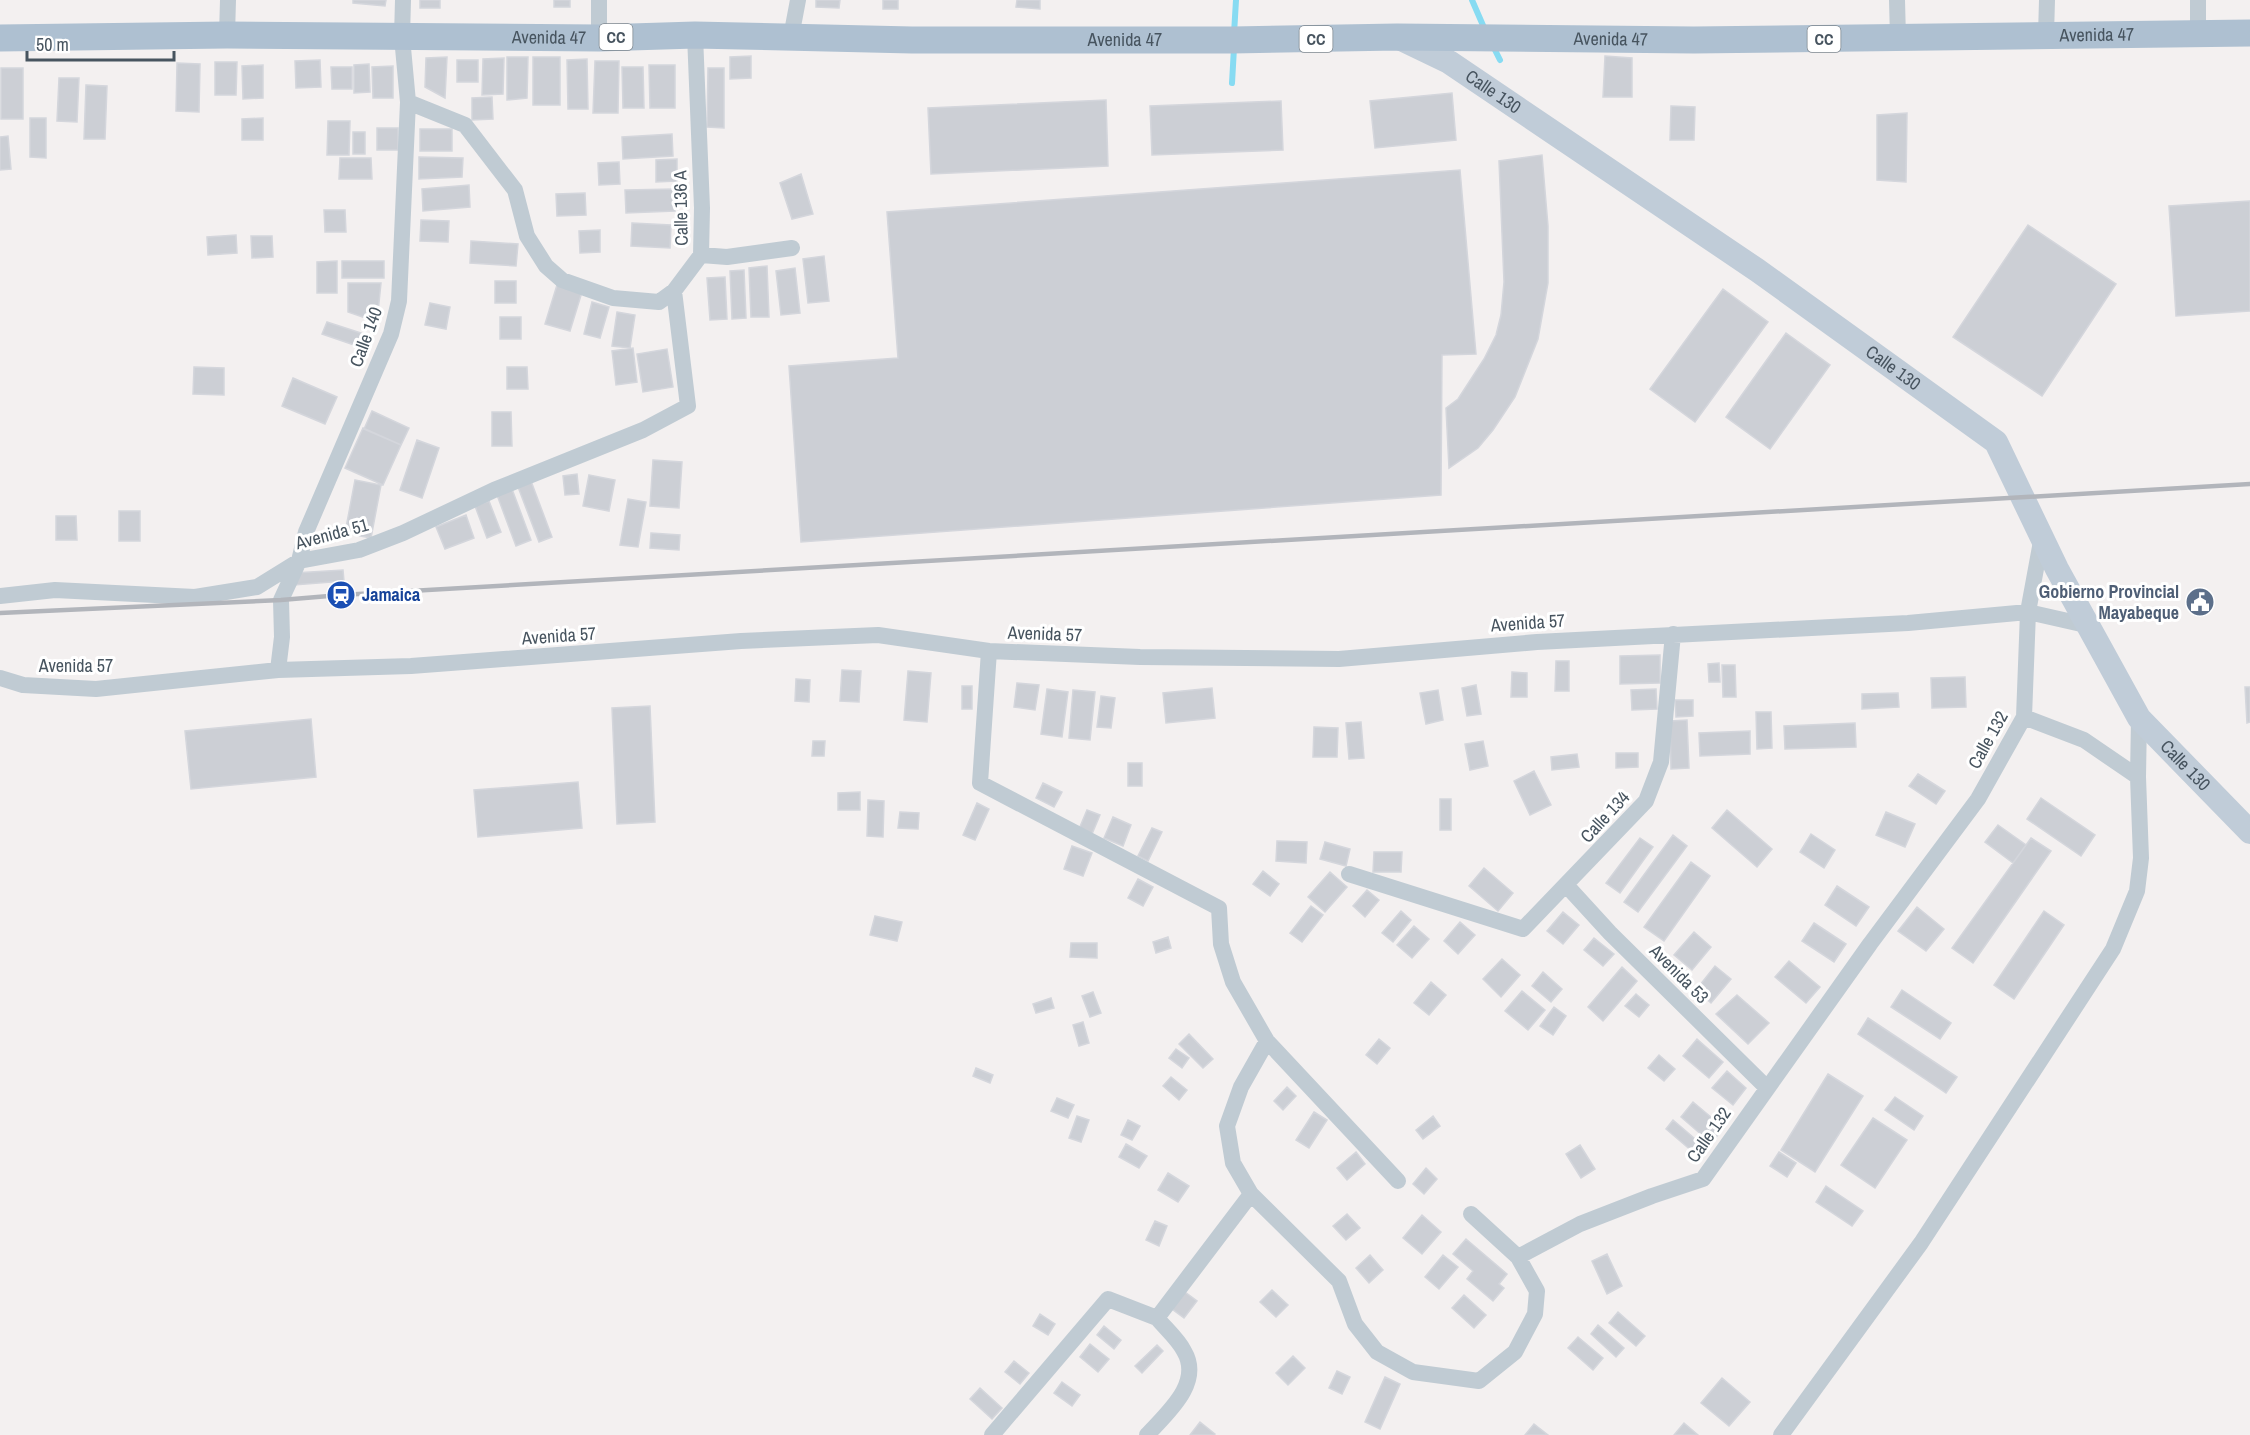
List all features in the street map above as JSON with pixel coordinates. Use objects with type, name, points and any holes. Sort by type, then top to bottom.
[{"type":"main road","name":"Avenida 47","points":[[0,38],[227,35],[599,38],[695,35],[912,40],[1234,40],[1397,37],[1694,40],[2250,33]]},
{"type":"main road","name":"Calle 130","points":[[1397,37],[1449,62],[1737,257],[1996,442],[2057,569],[2139,718],[2250,832]]},
{"type":"street","points":[[227,35],[228,0]]},
{"type":"street","name":"Calle 140","points":[[278,670],[282,637],[281,600],[299,561],[306,532],[391,334],[399,301],[408,102],[402,37],[403,0]]},
{"type":"street","points":[[599,0],[599,38]]},
{"type":"street","points":[[791,37],[798,0]]},
{"type":"street","points":[[1897,0],[1899,38]]},
{"type":"street","points":[[2046,35],[2047,0]]},
{"type":"street","points":[[2198,0],[2198,33]]},
{"type":"street","name":"Calle 136 A","points":[[674,291],[701,255],[702,208],[695,35]]},
{"type":"street","points":[[408,102],[465,125],[514,190],[527,236],[546,266],[562,280],[614,298],[640,301],[659,302],[674,291]]},
{"type":"street","points":[[701,255],[727,256],[792,248]]},
{"type":"street","name":"Avenida 51","points":[[0,596],[55,590],[195,597],[257,587],[299,561],[359,550],[403,533],[494,490],[644,430],[688,405],[674,291]]},
{"type":"street","name":"Calle 132","points":[[1518,1257],[1580,1224],[1703,1179],[1870,944],[1978,799],[2024,717],[2028,612],[2042,535]]},
{"type":"street","name":"Avenida 57","points":[[0,678],[23,685],[96,688],[278,670],[411,666],[741,641],[878,635],[989,651],[1140,657],[1339,659],[1537,642],[1908,622],[2028,612],[2090,626]]},
{"type":"street","name":"Calle 134","points":[[1349,874],[1523,929],[1646,801],[1661,762],[1673,634]]},
{"type":"street","points":[[989,651],[980,783],[1219,908],[1221,944],[1233,982],[1267,1041],[1398,1181]]},
{"type":"street","points":[[2024,717],[2084,740],[2138,777]]},
{"type":"street","points":[[1781,1435],[1922,1243],[2113,949],[2137,891],[2141,858],[2138,777],[2139,718]]},
{"type":"street","name":"Avenida 53","points":[[1566,886],[1610,933],[1767,1088]]},
{"type":"street","points":[[1267,1041],[1240,1087],[1227,1126],[1233,1163],[1251,1194],[1339,1281],[1355,1324],[1377,1352],[1413,1372],[1479,1381],[1515,1352],[1535,1314],[1537,1291],[1518,1257],[1471,1214]]},
{"type":"street","points":[[1157,1318],[1251,1194]]},
{"type":"street","points":[[992,1435],[1108,1299],[1157,1318],[1185,1352],[1190,1371],[1181,1398],[1148,1435]]},
{"type":"building","points":[[353,0],[386,0],[385,6],[353,3]]},
{"type":"building","points":[[420,0],[440,0],[440,8],[420,8]]},
{"type":"building","points":[[554,0],[570,0],[570,7],[554,7]]},
{"type":"building","points":[[816,0],[840,0],[839,8],[816,7]]},
{"type":"building","points":[[883,0],[898,0],[898,9],[883,9]]},
{"type":"building","points":[[1017,0],[1040,0],[1040,9],[1016,7]]},
{"type":"building","points":[[751,56],[751,78],[730,79],[730,57]]},
{"type":"building","points":[[1605,56],[1632,58],[1632,97],[1603,97]]},
{"type":"building","points":[[447,57],[445,98],[425,87],[426,58]]},
{"type":"building","points":[[507,57],[528,57],[527,98],[507,100]]},
{"type":"building","points":[[533,57],[560,57],[560,105],[533,105]]},
{"type":"building","points":[[504,58],[503,94],[482,95],[483,59]]},
{"type":"building","points":[[587,59],[588,109],[568,109],[567,60]]},
{"type":"building","points":[[320,60],[321,87],[296,88],[295,61]]},
{"type":"building","points":[[457,60],[478,60],[478,82],[457,82]]},
{"type":"building","points":[[595,61],[619,61],[618,113],[593,113]]},
{"type":"building","points":[[215,62],[237,62],[236,95],[215,95]]},
{"type":"building","points":[[177,63],[200,64],[199,112],[176,111]]},
{"type":"building","points":[[369,64],[370,92],[354,93],[354,65]]},
{"type":"building","points":[[263,65],[263,98],[243,99],[242,66]]},
{"type":"building","points":[[649,65],[675,65],[675,108],[650,108]]},
{"type":"building","points":[[393,66],[393,98],[373,98],[372,67]]},
{"type":"building","points":[[331,67],[352,67],[352,89],[332,89]]},
{"type":"building","points":[[622,67],[643,67],[644,108],[623,108]]},
{"type":"building","points":[[1,68],[23,68],[23,119],[1,119]]},
{"type":"building","points":[[708,68],[724,68],[724,128],[707,127]]},
{"type":"building","points":[[59,78],[79,78],[77,122],[57,121]]},
{"type":"building","points":[[86,85],[107,86],[105,139],[84,139]]},
{"type":"building","points":[[1452,93],[1456,140],[1375,148],[1370,101]]},
{"type":"building","points":[[492,97],[493,119],[472,120],[472,98]]},
{"type":"building","points":[[1106,100],[1108,166],[931,174],[928,108]]},
{"type":"building","points":[[1281,101],[1283,150],[1152,155],[1150,106]]},
{"type":"building","points":[[1671,106],[1695,107],[1694,140],[1670,140]]},
{"type":"building","points":[[1907,113],[1906,182],[1877,180],[1877,115]]},
{"type":"building","points":[[30,118],[46,118],[46,158],[30,157]]},
{"type":"building","points":[[263,118],[263,140],[242,140],[242,119]]},
{"type":"building","points":[[328,121],[350,121],[349,155],[327,155]]},
{"type":"building","points":[[377,128],[398,128],[398,150],[377,150]]},
{"type":"building","points":[[420,129],[452,129],[452,151],[420,151]]},
{"type":"building","points":[[353,132],[365,132],[365,154],[353,154]]},
{"type":"building","points":[[672,134],[673,156],[623,159],[622,137]]},
{"type":"building","points":[[8,136],[11,169],[0,170],[0,137]]},
{"type":"building","points":[[1542,155],[1548,226],[1548,283],[1538,339],[1515,397],[1493,430],[1478,448],[1449,468],[1446,408],[1458,399],[1484,359],[1496,335],[1501,315],[1504,282],[1499,161]]},
{"type":"building","points":[[419,157],[463,158],[462,177],[419,179]]},
{"type":"building","points":[[340,158],[371,158],[372,179],[339,179]]},
{"type":"building","points":[[677,159],[677,181],[656,182],[656,160]]},
{"type":"building","points":[[619,162],[620,184],[599,185],[598,163]]},
{"type":"building","points":[[1460,170],[1476,354],[1442,355],[1441,495],[801,542],[789,366],[898,358],[887,212]]},
{"type":"building","points":[[801,174],[813,214],[792,219],[780,183]]},
{"type":"building","points":[[469,185],[470,207],[423,211],[422,189]]},
{"type":"building","points":[[675,189],[675,211],[626,213],[625,190]]},
{"type":"building","points":[[585,193],[586,215],[557,216],[556,194]]},
{"type":"building","points":[[2250,201],[2250,311],[2176,316],[2169,206]]},
{"type":"building","points":[[324,210],[345,210],[346,232],[325,232]]},
{"type":"building","points":[[421,220],[449,221],[448,242],[420,241]]},
{"type":"building","points":[[632,223],[671,225],[670,248],[631,246]]},
{"type":"building","points":[[2028,225],[2116,284],[2042,396],[1953,337]]},
{"type":"building","points":[[600,230],[600,252],[580,253],[579,231]]},
{"type":"building","points":[[236,235],[237,253],[208,255],[207,237]]},
{"type":"building","points":[[251,236],[272,236],[273,257],[252,258]]},
{"type":"building","points":[[471,241],[518,244],[516,266],[470,263]]},
{"type":"building","points":[[824,256],[829,301],[808,303],[803,259]]},
{"type":"building","points":[[337,261],[337,293],[317,293],[317,262]]},
{"type":"building","points":[[342,261],[384,261],[384,278],[342,278]]},
{"type":"building","points":[[767,266],[769,317],[751,317],[749,268]]},
{"type":"building","points":[[795,268],[800,313],[781,315],[776,271]]},
{"type":"building","points":[[744,270],[746,318],[732,319],[730,271]]},
{"type":"building","points":[[725,277],[727,319],[710,320],[707,278]]},
{"type":"building","points":[[495,281],[516,281],[516,303],[495,303]]},
{"type":"building","points":[[348,283],[381,283],[377,322],[348,312]]},
{"type":"building","points":[[557,285],[582,292],[570,331],[545,324]]},
{"type":"building","points":[[1723,289],[1768,322],[1695,422],[1650,389]]},
{"type":"building","points":[[592,302],[609,307],[600,338],[584,334]]},
{"type":"building","points":[[430,303],[450,307],[446,329],[425,325]]},
{"type":"building","points":[[617,312],[635,315],[630,348],[612,346]]},
{"type":"building","points":[[500,317],[521,317],[521,339],[500,339]]},
{"type":"building","points":[[327,322],[361,333],[357,346],[322,334]]},
{"type":"building","points":[[1786,333],[1830,365],[1770,449],[1726,417]]},
{"type":"building","points":[[633,348],[637,382],[616,385],[612,351]]},
{"type":"building","points":[[667,349],[673,387],[643,392],[637,354]]},
{"type":"building","points":[[194,367],[224,368],[224,395],[193,394]]},
{"type":"building","points":[[507,367],[527,367],[528,389],[507,389]]},
{"type":"building","points":[[293,378],[337,397],[325,424],[282,406]]},
{"type":"building","points":[[372,411],[409,428],[401,445],[364,429]]},
{"type":"building","points":[[492,412],[511,412],[512,446],[492,446]]},
{"type":"building","points":[[363,428],[401,445],[383,485],[345,468]]},
{"type":"building","points":[[417,440],[439,448],[422,498],[400,490]]},
{"type":"building","points":[[653,460],[682,462],[679,508],[650,506]]},
{"type":"building","points":[[577,474],[579,494],[565,495],[563,476]]},
{"type":"building","points":[[589,475],[615,480],[609,511],[583,506]]},
{"type":"building","points":[[355,480],[381,485],[371,538],[345,533]]},
{"type":"building","points":[[531,481],[552,537],[539,542],[518,487]]},
{"type":"building","points":[[512,489],[531,540],[516,546],[497,495]]},
{"type":"building","points":[[628,499],[646,502],[638,547],[620,545]]},
{"type":"building","points":[[489,501],[501,532],[487,538],[475,506]]},
{"type":"building","points":[[119,511],[140,511],[140,541],[119,541]]},
{"type":"building","points":[[466,515],[474,538],[445,549],[436,527]]},
{"type":"building","points":[[56,516],[76,516],[77,540],[56,540]]},
{"type":"building","points":[[651,533],[680,535],[679,550],[650,548]]},
{"type":"building","points":[[343,570],[344,581],[294,585],[294,573]]},
{"type":"building","points":[[1660,655],[1660,683],[1620,684],[1620,656]]},
{"type":"building","points":[[1556,661],[1569,661],[1569,691],[1555,691]]},
{"type":"building","points":[[1719,663],[1720,682],[1709,682],[1708,664]]},
{"type":"building","points":[[1722,665],[1735,665],[1736,697],[1723,697]]},
{"type":"building","points":[[842,670],[861,671],[859,702],[840,701]]},
{"type":"building","points":[[908,671],[931,673],[927,722],[904,720]]},
{"type":"building","points":[[1512,672],[1527,673],[1527,697],[1511,697]]},
{"type":"building","points":[[1965,677],[1966,707],[1932,708],[1931,678]]},
{"type":"building","points":[[796,679],[810,680],[809,702],[795,701]]},
{"type":"building","points":[[1017,683],[1039,685],[1035,710],[1014,707]]},
{"type":"building","points":[[1476,685],[1481,714],[1467,716],[1462,688]]},
{"type":"building","points":[[962,686],[972,686],[972,709],[962,709]]},
{"type":"building","points":[[2245,687],[2250,687],[2250,722],[2247,723]]},
{"type":"building","points":[[1212,688],[1215,718],[1166,723],[1163,693]]},
{"type":"building","points":[[1047,689],[1068,692],[1062,737],[1041,734]]},
{"type":"building","points":[[1656,689],[1657,709],[1632,710],[1631,690]]},
{"type":"building","points":[[1073,690],[1095,692],[1090,740],[1069,738]]},
{"type":"building","points":[[1438,690],[1443,720],[1426,724],[1420,693]]},
{"type":"building","points":[[1898,693],[1899,707],[1862,709],[1862,694]]},
{"type":"building","points":[[1101,696],[1115,698],[1111,728],[1097,727]]},
{"type":"building","points":[[1675,700],[1693,700],[1693,716],[1676,717]]},
{"type":"building","points":[[650,706],[655,822],[617,824],[612,708]]},
{"type":"building","points":[[1756,712],[1771,712],[1772,748],[1757,749]]},
{"type":"building","points":[[311,719],[316,777],[191,789],[185,731]]},
{"type":"building","points":[[1687,720],[1689,768],[1671,769],[1670,721]]},
{"type":"building","points":[[1361,722],[1364,758],[1349,759],[1346,723]]},
{"type":"building","points":[[1855,723],[1856,747],[1785,749],[1784,726]]},
{"type":"building","points":[[1314,727],[1338,728],[1337,757],[1313,757]]},
{"type":"building","points":[[1750,731],[1750,754],[1700,756],[1699,733]]},
{"type":"building","points":[[813,741],[825,741],[824,756],[812,756]]},
{"type":"building","points":[[1483,741],[1488,766],[1470,770],[1465,744]]},
{"type":"building","points":[[1616,753],[1638,753],[1638,767],[1616,768]]},
{"type":"building","points":[[1577,754],[1579,767],[1552,770],[1551,757]]},
{"type":"building","points":[[1128,763],[1142,763],[1142,786],[1128,786]]},
{"type":"building","points":[[1534,771],[1551,805],[1530,815],[1514,781]]},
{"type":"building","points":[[1918,774],[1945,791],[1936,804],[1909,786]]},
{"type":"building","points":[[578,782],[582,828],[478,837],[474,790]]},
{"type":"building","points":[[1043,783],[1062,792],[1054,807],[1036,798]]},
{"type":"building","points":[[860,792],[860,810],[838,810],[838,793]]},
{"type":"building","points":[[2041,798],[2095,835],[2081,856],[2027,819]]},
{"type":"building","points":[[1440,799],[1451,799],[1451,830],[1440,830]]},
{"type":"building","points":[[868,800],[884,801],[883,837],[867,836]]},
{"type":"building","points":[[977,803],[989,809],[975,840],[963,835]]},
{"type":"building","points":[[1087,810],[1100,815],[1092,834],[1079,829]]},
{"type":"building","points":[[1727,810],[1772,849],[1757,867],[1712,828]]},
{"type":"building","points":[[900,812],[919,813],[918,829],[898,828]]},
{"type":"building","points":[[1886,812],[1915,824],[1905,847],[1876,835]]},
{"type":"building","points":[[1113,817],[1131,825],[1123,846],[1104,838]]},
{"type":"building","points":[[1998,825],[2026,845],[2013,863],[1985,842]]},
{"type":"building","points":[[1152,828],[1162,832],[1148,861],[1138,856]]},
{"type":"building","points":[[1811,834],[1835,850],[1824,868],[1800,852]]},
{"type":"building","points":[[1673,835],[1687,846],[1638,912],[1624,902]]},
{"type":"building","points":[[1640,838],[1653,847],[1620,893],[1606,883]]},
{"type":"building","points":[[2031,838],[2051,851],[1973,963],[1952,948]]},
{"type":"building","points":[[1277,841],[1307,842],[1306,863],[1276,861]]},
{"type":"building","points":[[1325,842],[1350,849],[1346,866],[1320,859]]},
{"type":"building","points":[[1072,846],[1092,853],[1083,876],[1064,869]]},
{"type":"building","points":[[1374,852],[1402,852],[1401,872],[1373,872]]},
{"type":"building","points":[[1691,862],[1710,876],[1664,941],[1644,927]]},
{"type":"building","points":[[1484,868],[1513,893],[1498,911],[1469,886]]},
{"type":"building","points":[[1263,871],[1279,884],[1270,896],[1253,884]]},
{"type":"building","points":[[1330,872],[1347,887],[1325,912],[1308,897]]},
{"type":"building","points":[[1138,879],[1153,887],[1143,906],[1128,898]]},
{"type":"building","points":[[1837,886],[1869,907],[1856,926],[1825,905]]},
{"type":"building","points":[[1367,890],[1379,900],[1365,917],[1353,906]]},
{"type":"building","points":[[1311,906],[1323,915],[1302,942],[1290,933]]},
{"type":"building","points":[[1917,907],[1944,929],[1926,951],[1898,931]]},
{"type":"building","points":[[1401,911],[1411,920],[1393,942],[1382,933]]},
{"type":"building","points":[[2044,911],[2064,925],[2014,999],[1994,985]]},
{"type":"building","points":[[1563,912],[1579,925],[1563,944],[1547,931]]},
{"type":"building","points":[[875,916],[902,922],[897,941],[870,935]]},
{"type":"building","points":[[1460,922],[1475,935],[1458,954],[1444,941]]},
{"type":"building","points":[[1814,923],[1846,944],[1834,962],[1802,941]]},
{"type":"building","points":[[1414,926],[1429,939],[1412,958],[1397,945]]},
{"type":"building","points":[[1694,932],[1711,947],[1692,970],[1674,955]]},
{"type":"building","points":[[1168,937],[1171,948],[1156,953],[1153,942]]},
{"type":"building","points":[[1594,938],[1614,954],[1603,966],[1584,950]]},
{"type":"building","points":[[1071,943],[1097,943],[1097,958],[1070,957]]},
{"type":"building","points":[[1502,959],[1520,975],[1501,997],[1483,979]]},
{"type":"building","points":[[1789,961],[1820,987],[1806,1003],[1775,977]]},
{"type":"building","points":[[1715,966],[1731,979],[1711,1003],[1696,990]]},
{"type":"building","points":[[1622,967],[1637,981],[1603,1021],[1588,1007]]},
{"type":"building","points":[[1543,972],[1562,989],[1551,1002],[1532,986]]},
{"type":"building","points":[[1431,982],[1446,995],[1429,1015],[1414,1003]]},
{"type":"building","points":[[1902,990],[1951,1023],[1940,1039],[1891,1007]]},
{"type":"building","points":[[1522,991],[1545,1010],[1528,1030],[1505,1011]]},
{"type":"building","points":[[1093,992],[1101,1013],[1090,1017],[1082,996]]},
{"type":"building","points":[[1636,994],[1649,1005],[1639,1017],[1625,1006]]},
{"type":"building","points":[[1737,995],[1769,1023],[1748,1044],[1716,1014]]},
{"type":"building","points":[[1051,998],[1054,1008],[1036,1013],[1033,1004]]},
{"type":"building","points":[[1554,1007],[1566,1016],[1553,1035],[1540,1026]]},
{"type":"building","points":[[1868,1018],[1957,1077],[1946,1093],[1858,1034]]},
{"type":"building","points":[[1083,1022],[1089,1043],[1079,1046],[1073,1025]]},
{"type":"building","points":[[1189,1034],[1213,1059],[1203,1068],[1179,1044]]},
{"type":"building","points":[[1379,1039],[1390,1048],[1377,1064],[1366,1055]]},
{"type":"building","points":[[1697,1039],[1723,1062],[1709,1078],[1683,1056]]},
{"type":"building","points":[[1176,1049],[1189,1058],[1182,1068],[1169,1058]]},
{"type":"building","points":[[1659,1055],[1675,1069],[1664,1081],[1648,1068]]},
{"type":"building","points":[[976,1068],[993,1075],[990,1083],[973,1076]]},
{"type":"building","points":[[1727,1071],[1746,1088],[1733,1105],[1712,1088]]},
{"type":"building","points":[[1828,1074],[1863,1096],[1815,1172],[1781,1150]]},
{"type":"building","points":[[1171,1077],[1187,1090],[1179,1100],[1163,1086]]},
{"type":"building","points":[[1287,1087],[1296,1096],[1283,1110],[1274,1101]]},
{"type":"building","points":[[1895,1097],[1923,1116],[1914,1130],[1885,1110]]},
{"type":"building","points":[[1057,1098],[1074,1105],[1068,1118],[1051,1111]]},
{"type":"building","points":[[1693,1102],[1724,1128],[1711,1143],[1681,1117]]},
{"type":"building","points":[[1314,1112],[1327,1120],[1309,1148],[1296,1140]]},
{"type":"building","points":[[1077,1116],[1089,1120],[1081,1142],[1069,1138]]},
{"type":"building","points":[[1433,1116],[1440,1126],[1423,1139],[1416,1130]]},
{"type":"building","points":[[1873,1118],[1907,1140],[1875,1188],[1841,1165]]},
{"type":"building","points":[[1128,1120],[1140,1126],[1132,1140],[1121,1135]]},
{"type":"building","points":[[1673,1120],[1707,1149],[1700,1158],[1666,1129]]},
{"type":"building","points":[[1126,1144],[1147,1156],[1139,1168],[1119,1157]]},
{"type":"building","points":[[1580,1145],[1595,1169],[1581,1178],[1566,1154]]},
{"type":"building","points":[[1356,1152],[1365,1164],[1347,1180],[1337,1168]]},
{"type":"building","points":[[1779,1152],[1796,1163],[1787,1177],[1770,1166]]},
{"type":"building","points":[[1426,1168],[1437,1179],[1424,1194],[1413,1184]]},
{"type":"building","points":[[1168,1173],[1189,1186],[1178,1202],[1158,1190]]},
{"type":"building","points":[[1826,1186],[1863,1211],[1852,1226],[1816,1202]]},
{"type":"building","points":[[1347,1214],[1360,1228],[1346,1240],[1333,1226]]},
{"type":"building","points":[[1422,1215],[1441,1232],[1422,1254],[1403,1238]]},
{"type":"building","points":[[1155,1221],[1167,1226],[1159,1246],[1146,1240]]},
{"type":"building","points":[[1466,1239],[1507,1274],[1499,1284],[1504,1288],[1493,1301],[1467,1279],[1473,1271],[1453,1254]]},
{"type":"building","points":[[1607,1254],[1622,1286],[1607,1294],[1592,1261]]},
{"type":"building","points":[[1370,1255],[1383,1270],[1369,1283],[1356,1268]]},
{"type":"building","points":[[1443,1255],[1458,1267],[1439,1289],[1425,1277]]},
{"type":"building","points":[[1272,1290],[1288,1305],[1276,1317],[1260,1302]]},
{"type":"building","points":[[1185,1292],[1197,1301],[1184,1318],[1172,1309]]},
{"type":"building","points":[[1464,1295],[1486,1315],[1474,1328],[1452,1308]]},
{"type":"building","points":[[1618,1312],[1645,1336],[1636,1346],[1609,1323]]},
{"type":"building","points":[[1040,1314],[1055,1324],[1048,1335],[1033,1326]]},
{"type":"building","points":[[1598,1325],[1624,1348],[1616,1357],[1591,1334]]},
{"type":"building","points":[[1104,1326],[1121,1340],[1114,1349],[1097,1335]]},
{"type":"building","points":[[1578,1337],[1603,1358],[1593,1370],[1568,1348]]},
{"type":"building","points":[[1090,1344],[1109,1359],[1098,1372],[1080,1357]]},
{"type":"building","points":[[1157,1345],[1163,1351],[1142,1373],[1135,1366]]},
{"type":"building","points":[[1293,1356],[1305,1368],[1288,1385],[1276,1373]]},
{"type":"building","points":[[1014,1361],[1029,1373],[1020,1384],[1005,1372]]},
{"type":"building","points":[[1337,1371],[1350,1377],[1342,1394],[1329,1388]]},
{"type":"building","points":[[1385,1377],[1400,1384],[1380,1429],[1365,1422]]},
{"type":"building","points":[[1722,1378],[1750,1402],[1729,1426],[1701,1403]]},
{"type":"building","points":[[1062,1382],[1080,1395],[1072,1406],[1054,1393]]},
{"type":"building","points":[[980,1388],[1002,1408],[992,1419],[970,1399]]},
{"type":"building","points":[[1200,1422],[1215,1434],[1190,1435]]},
{"type":"building","points":[[1684,1423],[1698,1435],[1674,1435]]},
{"type":"building","points":[[1534,1424],[1548,1435],[1525,1435]]},
{"type":"waterway","points":[[1234,34],[1236,0]]},
{"type":"waterway","points":[[1472,0],[1485,30]]},
{"type":"waterway","points":[[1492,44],[1500,60]]},
{"type":"waterway","points":[[1232,83],[1234,48]]},
{"type":"railway","points":[[0,613],[281,600],[2250,484]]},
{"type":"place","name":"Jamaica","points":[[341,595]]},
{"type":"place","name":"Gobierno Provincial Mayabeque","points":[[2200,602]]}]
